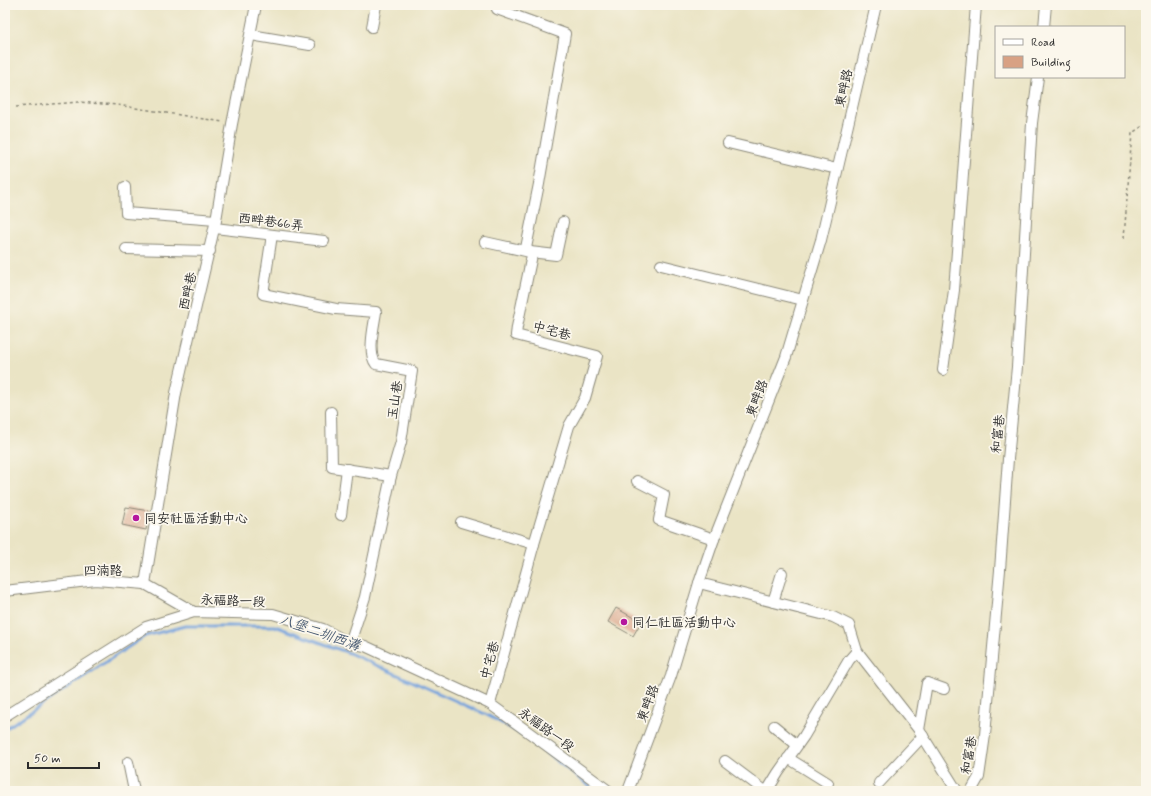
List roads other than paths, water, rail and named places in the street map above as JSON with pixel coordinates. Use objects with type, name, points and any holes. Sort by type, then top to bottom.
[{"type":"street","name":"西畔巷","points":[[145,584],[176,393],[216,224],[232,124],[256,5]]},
{"type":"street","points":[[372,27],[376,5]]},
{"type":"street","name":"東畔路","points":[[628,791],[671,676],[714,538],[786,357],[821,240],[876,5]]},
{"type":"street","points":[[943,370],[954,290],[976,5]]},
{"type":"street","points":[[1044,26],[1046,5]]},
{"type":"street","name":"中宅巷","points":[[490,704],[534,544],[569,426],[585,398],[596,356],[516,335],[532,255],[526,248],[539,184],[565,34],[497,9]]},
{"type":"street","points":[[251,35],[310,45]]},
{"type":"street","name":"和富巷","points":[[971,791],[979,777],[985,735],[1017,367],[1032,123],[1038,78]]},
{"type":"street","points":[[728,143],[837,169]]},
{"type":"street","name":"西畔巷66弄","points":[[125,187],[126,213],[216,224],[272,235],[324,241]]},
{"type":"street","points":[[485,242],[530,252],[556,255],[563,222]]},
{"type":"street","name":"玉山巷","points":[[272,235],[263,294],[336,309],[376,312],[372,341],[373,360],[376,364],[412,371],[401,442],[391,476],[365,598],[350,643]]},
{"type":"street","points":[[126,249],[210,251]]},
{"type":"street","points":[[661,265],[803,300]]},
{"type":"street","points":[[332,412],[332,467],[391,476]]},
{"type":"street","points":[[340,515],[347,469]]},
{"type":"street","points":[[637,481],[664,495],[659,520],[714,538]]},
{"type":"street","points":[[461,522],[534,544]]},
{"type":"street","points":[[773,602],[782,573]]},
{"type":"street","name":"四湳路","points":[[5,591],[96,580],[145,584],[194,612]]},
{"type":"street","name":"和富巷","points":[[699,583],[833,617],[849,625],[857,651],[921,733],[957,791]]},
{"type":"street","name":"永福路一段","points":[[5,716],[146,627],[194,612],[273,614],[323,629],[350,643],[365,646],[490,704],[609,791]]},
{"type":"street","points":[[725,761],[766,791],[804,736],[857,651]]},
{"type":"street","points":[[879,784],[921,733],[927,683],[944,689]]},
{"type":"street","points":[[774,726],[797,745]]},
{"type":"street","points":[[788,758],[828,783]]},
{"type":"street","points":[[128,762],[134,791]]},
{"type":"waterway","name":"八堡二圳西溝","points":[[5,729],[145,636],[185,626],[275,626],[349,653],[485,714],[522,734],[596,791]]},
{"type":"place","name":"同安社區活動中心","points":[[136,518]]},
{"type":"place","name":"同仁社區活動中心","points":[[624,622]]}]
